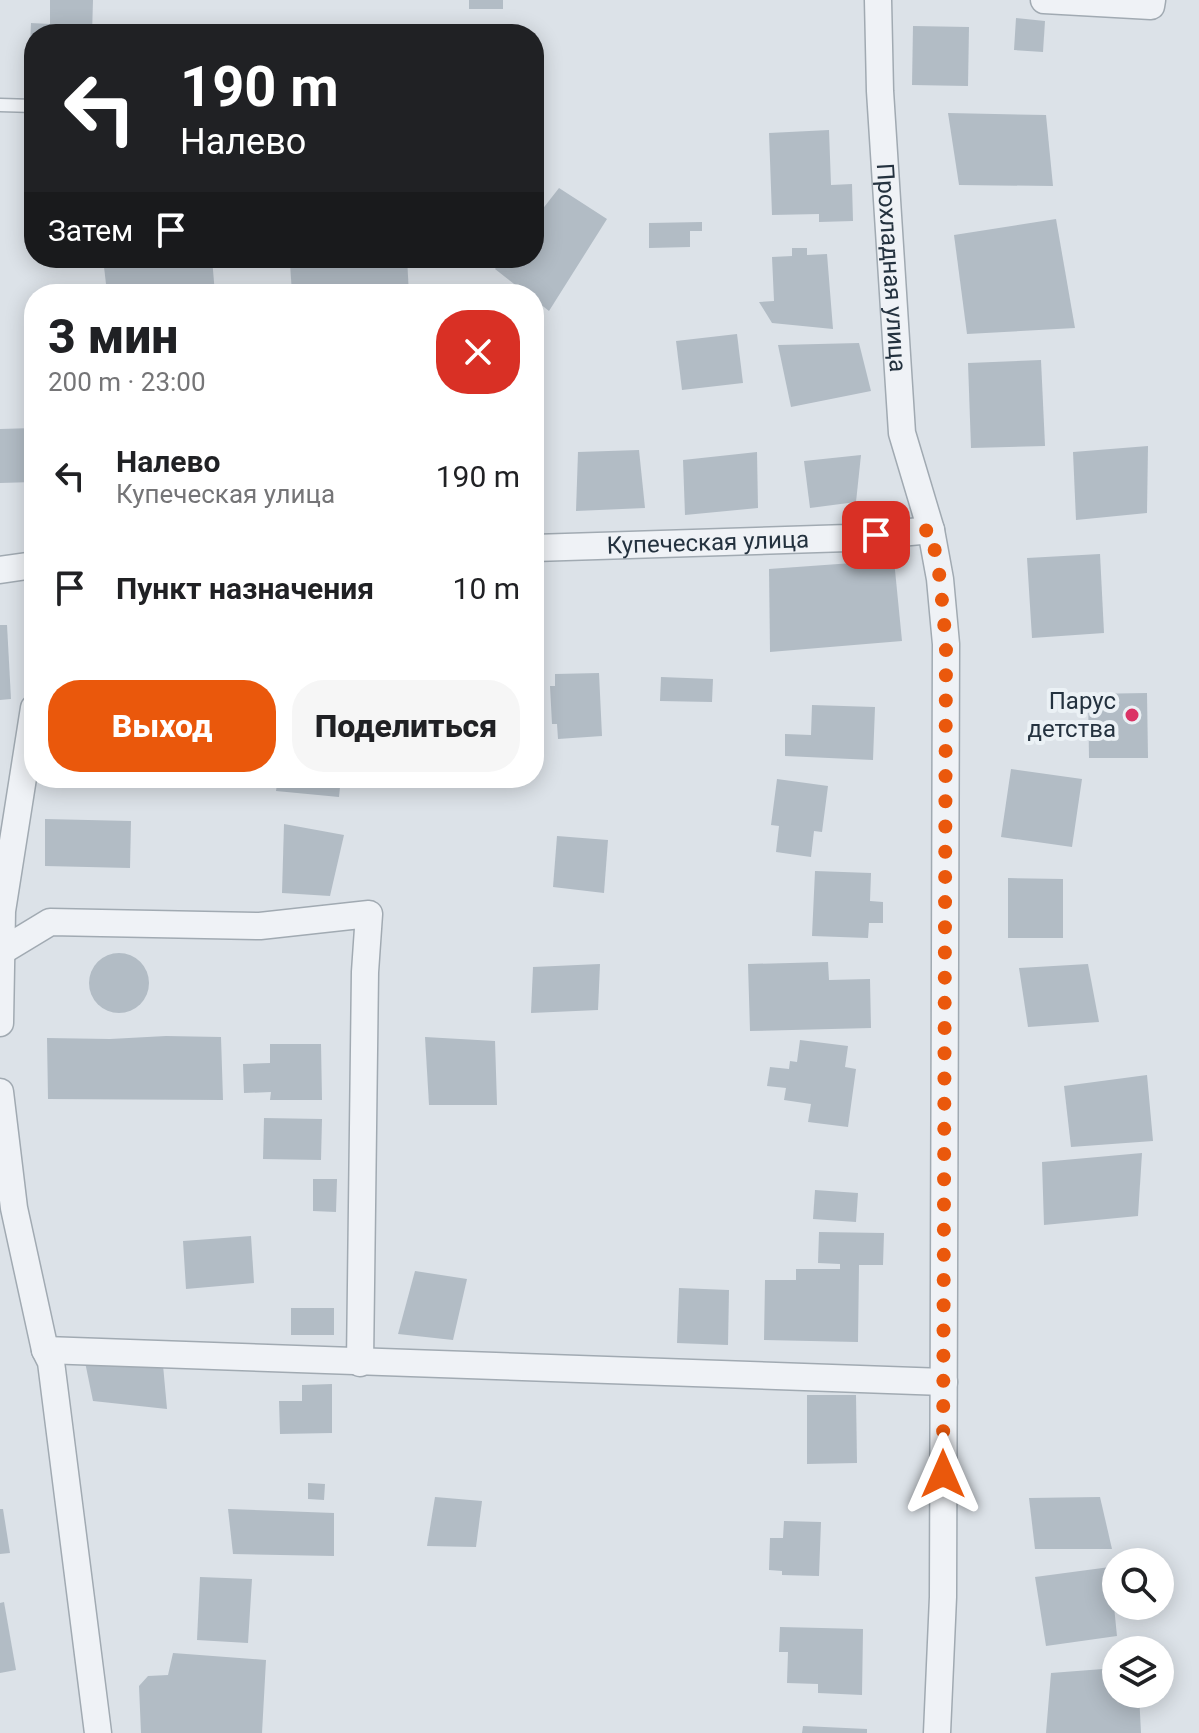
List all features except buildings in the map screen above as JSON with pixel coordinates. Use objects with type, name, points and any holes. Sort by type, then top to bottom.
[{"type":"street","name":"Прохладная улица","points":[[878,0],[880,106],[900,420],[931,530],[940,579],[946,644],[943,1597],[937,1733]]},
{"type":"street","points":[[1044,0],[1152,3]]},
{"type":"street","name":"Купеческая улица","points":[[544,548],[848,538],[931,530]]},
{"type":"street","points":[[0,570],[24,566]]},
{"type":"street","points":[[0,1023],[2,911],[24,771]]},
{"type":"street","points":[[2,951],[50,922],[260,926],[369,914],[365,972],[360,1363]]},
{"type":"street","points":[[0,1092],[14,1208],[45,1350],[51,1362],[98,1733]]},
{"type":"street","points":[[45,1350],[944,1382]]},
{"type":"lane","points":[[0,105],[24,106]]},
{"type":"place","name":"Парус детства","points":[[1132,715]]},
{"type":"route","points":[[876,535],[931,530],[940,579],[946,644],[943,1474]]}]
